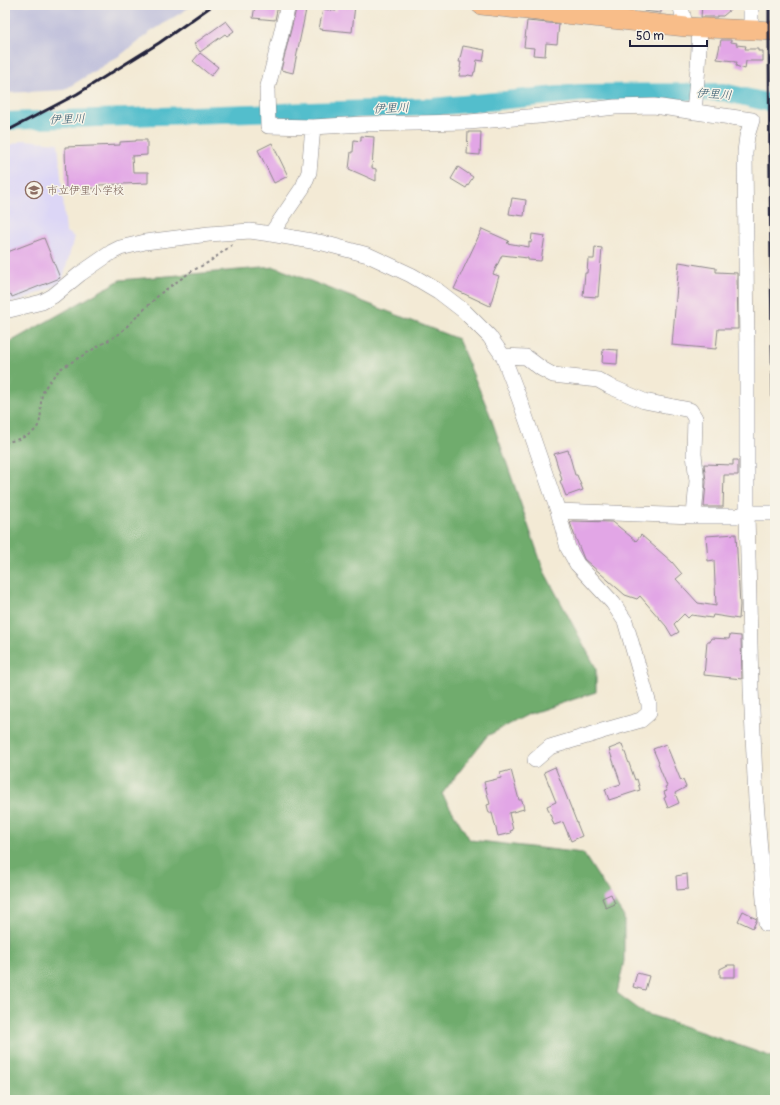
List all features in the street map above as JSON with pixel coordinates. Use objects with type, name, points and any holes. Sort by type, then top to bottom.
[{"type":"main road","points":[[481,5],[564,9],[693,27],[775,31]]},
{"type":"street","points":[[288,5],[267,90],[268,126],[313,127],[362,124],[469,122],[615,107],[654,106],[752,120],[746,136],[745,152],[747,513],[751,688],[756,801],[766,924],[775,923]]},
{"type":"street","points":[[681,5],[693,27],[698,67],[694,111]]},
{"type":"street","points":[[750,30],[751,5]]},
{"type":"street","points":[[271,234],[303,187],[309,172],[313,127]]},
{"type":"street","points":[[5,312],[42,302],[53,296],[80,274],[120,248],[145,242],[209,234],[250,231],[323,243],[368,255],[411,275],[438,291],[464,311],[489,336],[502,356],[519,398],[558,511],[568,548],[577,564],[613,603],[625,621],[649,704],[649,713],[640,720],[550,747],[535,760]]},
{"type":"street","points":[[502,356],[526,357],[553,375],[598,380],[644,401],[690,410],[695,418],[694,454],[697,481],[694,516]]},
{"type":"street","points":[[558,511],[694,516],[737,516],[747,513],[772,513]]},
{"type":"path","points":[[5,443],[28,435],[37,428],[40,420],[43,393],[52,377],[60,369],[119,334],[162,293],[192,271],[209,262],[232,244]]},
{"type":"shaded area","points":[[5,5],[193,5],[149,33],[122,54],[64,90],[5,93]]},
{"type":"shaded area","name":"市立伊里小学校","points":[[24,140],[58,143],[66,232],[74,237],[62,283],[17,302],[5,302],[5,147]]},
{"type":"green space","points":[[275,267],[458,339],[489,412],[544,571],[596,668],[596,692],[529,714],[487,736],[442,794],[470,840],[583,853],[624,917],[624,961],[617,993],[644,1013],[775,1058],[775,1100],[5,1100],[5,345],[120,280]]},
{"type":"building","points":[[255,5],[278,5],[275,20],[253,18]]},
{"type":"building","points":[[297,5],[307,5],[293,73],[281,70]]},
{"type":"building","points":[[337,5],[355,5],[352,32],[319,29],[323,9],[336,11]]},
{"type":"building","points":[[644,5],[661,5],[661,13],[644,11]]},
{"type":"building","points":[[702,5],[736,5],[723,16],[701,17]]},
{"type":"building","points":[[226,21],[234,31],[227,36],[225,34],[200,52],[194,44]]},
{"type":"building","points":[[527,21],[559,24],[557,44],[546,43],[545,56],[533,55],[534,48],[524,47]]},
{"type":"building","points":[[721,40],[731,40],[731,42],[737,43],[736,45],[746,46],[745,49],[758,49],[758,51],[763,51],[763,61],[746,61],[745,69],[736,66],[737,62],[717,59]]},
{"type":"building","points":[[463,46],[485,50],[483,61],[477,60],[473,76],[459,76],[461,62],[459,62]]},
{"type":"building","points":[[200,53],[218,67],[211,76],[193,61]]},
{"type":"building","points":[[468,132],[481,132],[480,155],[467,154]]},
{"type":"building","points":[[361,136],[374,137],[372,168],[376,169],[376,181],[349,169],[354,140],[361,141]]},
{"type":"building","points":[[147,140],[147,155],[132,156],[133,172],[148,172],[148,183],[99,185],[99,188],[66,189],[65,147],[120,145],[120,142]]},
{"type":"building","points":[[272,143],[288,176],[274,183],[258,150]]},
{"type":"building","points":[[458,167],[473,177],[466,188],[451,179]]},
{"type":"building","points":[[512,198],[526,200],[524,216],[509,214]]},
{"type":"building","points":[[482,229],[509,241],[507,243],[529,247],[532,234],[545,236],[541,261],[502,255],[493,274],[499,276],[490,306],[454,289]]},
{"type":"building","points":[[44,238],[60,278],[12,297],[11,294],[5,297],[5,253]]},
{"type":"building","points":[[595,247],[602,248],[598,297],[583,296],[588,259],[594,259]]},
{"type":"building","points":[[679,262],[716,268],[716,272],[737,273],[738,329],[718,329],[716,349],[672,345]]},
{"type":"building","points":[[603,349],[618,350],[617,364],[602,363]]},
{"type":"building","points":[[568,450],[575,475],[577,475],[583,490],[566,496],[560,481],[562,480],[554,454]]},
{"type":"building","points":[[733,460],[738,460],[738,475],[724,475],[723,507],[704,507],[706,482],[704,464],[733,465]]},
{"type":"building","points":[[570,522],[613,522],[636,541],[641,535],[672,562],[682,574],[676,579],[698,603],[716,606],[714,560],[708,561],[706,536],[736,534],[740,605],[739,619],[713,615],[712,618],[691,615],[688,618],[684,614],[674,624],[679,632],[672,636],[666,626],[640,596],[637,599],[625,595],[584,559]]},
{"type":"building","points":[[730,635],[741,636],[742,679],[704,675],[707,642],[710,642],[711,638],[729,639]]},
{"type":"building","points":[[622,744],[635,780],[637,779],[640,790],[609,800],[605,789],[621,784],[609,749]]},
{"type":"building","points":[[666,744],[681,781],[683,780],[686,787],[675,793],[679,803],[668,808],[664,798],[666,797],[664,792],[667,791],[665,787],[667,786],[653,749]]},
{"type":"building","points":[[555,767],[582,836],[571,841],[563,822],[554,825],[547,806],[556,802],[544,772]]},
{"type":"building","points":[[511,770],[519,800],[522,800],[524,809],[509,813],[513,830],[510,831],[511,833],[498,836],[492,813],[489,813],[487,805],[490,804],[484,782],[501,778],[500,773]]},
{"type":"building","points":[[687,874],[688,889],[677,890],[676,876]]},
{"type":"building","points":[[611,894],[615,904],[606,908],[602,898]]},
{"type":"building","points":[[743,911],[757,919],[753,928],[738,921]]},
{"type":"building","points":[[728,965],[735,965],[735,977],[720,977],[720,969]]},
{"type":"building","points":[[637,973],[649,976],[645,990],[633,987]]},
{"type":"waterway","name":"伊里川","points":[[5,121],[433,107],[580,93],[723,92],[775,104]]},
{"type":"railway","points":[[5,132],[77,94],[159,43],[213,5]]},
{"type":"railway","points":[[769,5],[770,199],[775,523]]},
{"type":"place","name":"市立伊里小学校","points":[[34,190]]}]
